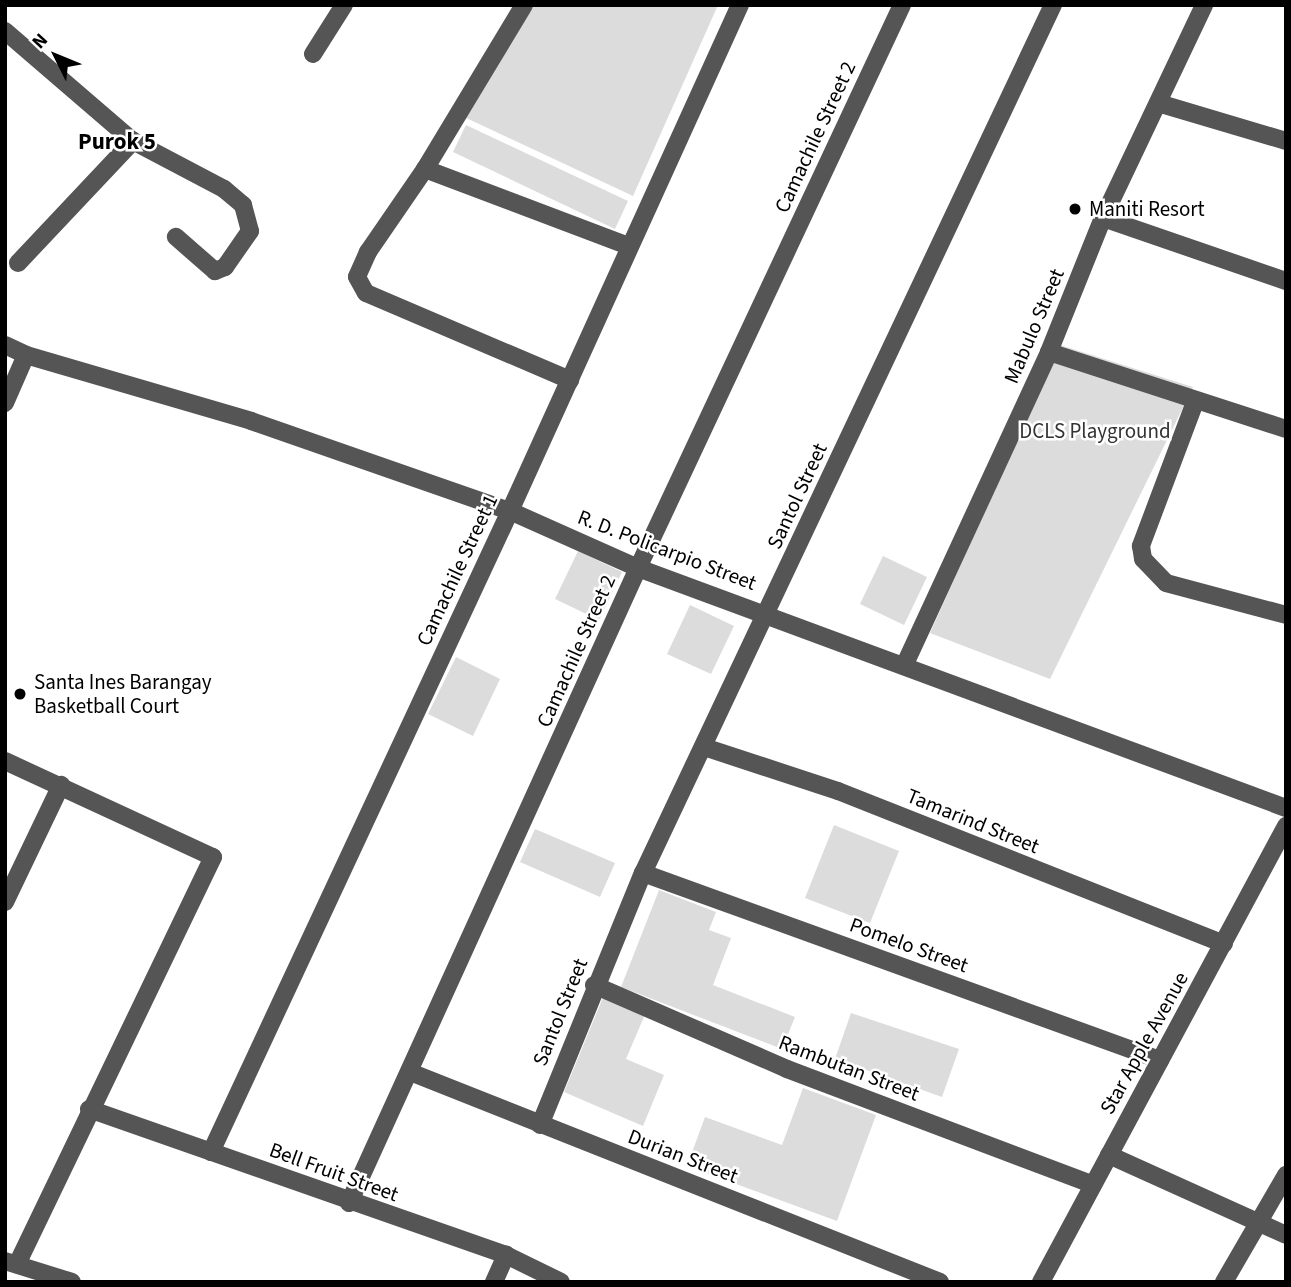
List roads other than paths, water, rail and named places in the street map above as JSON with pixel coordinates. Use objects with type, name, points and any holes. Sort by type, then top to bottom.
[{"type":"street","points":[[313,54],[344,5]]},
{"type":"street","points":[[524,5],[425,169],[359,267],[359,286],[366,293],[570,380]]},
{"type":"street","name":"Camachile Street 1","points":[[211,1152],[510,511],[740,5]]},
{"type":"street","name":"Camachile Street 2","points":[[349,1203],[638,568],[902,5]]},
{"type":"street","name":"Santol Street","points":[[540,1125],[594,985],[643,873],[1053,5]]},
{"type":"street","name":"Mabulo Street","points":[[905,664],[1049,352],[1103,218],[1204,5]]},
{"type":"street","points":[[5,31],[133,141],[224,189],[243,205],[250,231],[225,267],[215,271],[176,237]]},
{"type":"street","points":[[1158,103],[1286,141]]},
{"type":"street","points":[[18,263],[133,141]]},
{"type":"street","points":[[425,169],[629,246]]},
{"type":"street","points":[[1103,218],[1286,281]]},
{"type":"street","name":"R. D. Policarpio Street","points":[[5,345],[26,355],[251,421],[510,511],[638,568],[768,613],[1286,808]]},
{"type":"street","points":[[1049,352],[1195,402],[1286,429]]},
{"type":"street","points":[[5,404],[26,355]]},
{"type":"street","points":[[1195,402],[1141,546],[1143,559],[1166,583],[1286,615]]},
{"type":"street","name":"Tamarind Street","points":[[704,747],[838,791],[1224,944]]},
{"type":"street","points":[[5,761],[213,857],[11,1262],[72,1282]]},
{"type":"street","points":[[5,902],[61,785]]},
{"type":"street","name":"Star Apple Avenue","points":[[1041,1282],[1091,1184],[1224,944],[1286,825]]},
{"type":"street","name":"Pomelo Street","points":[[643,873],[1160,1060]]},
{"type":"street","name":"Rambutan Street","points":[[594,985],[788,1069],[1091,1184]]},
{"type":"street","name":"Durian Street","points":[[410,1072],[940,1282]]},
{"type":"street","name":"Bell Fruit Street","points":[[89,1110],[349,1203],[506,1255],[561,1282]]},
{"type":"street","points":[[1109,1155],[1261,1220],[1286,1235]]},
{"type":"street","points":[[1224,1282],[1286,1175]]},
{"type":"street","points":[[494,1282],[506,1255]]},
{"type":"place","name":"Maniti Resort","points":[[1075,209]]},
{"type":"place","name":"Santa Ines Barangay Basketball Court","points":[[20,694]]},
{"type":"district","name":"Purok 5","points":[[117,142]]},
{"type":"park label","name":"DCLS Playground","points":[[1095,431]]}]
